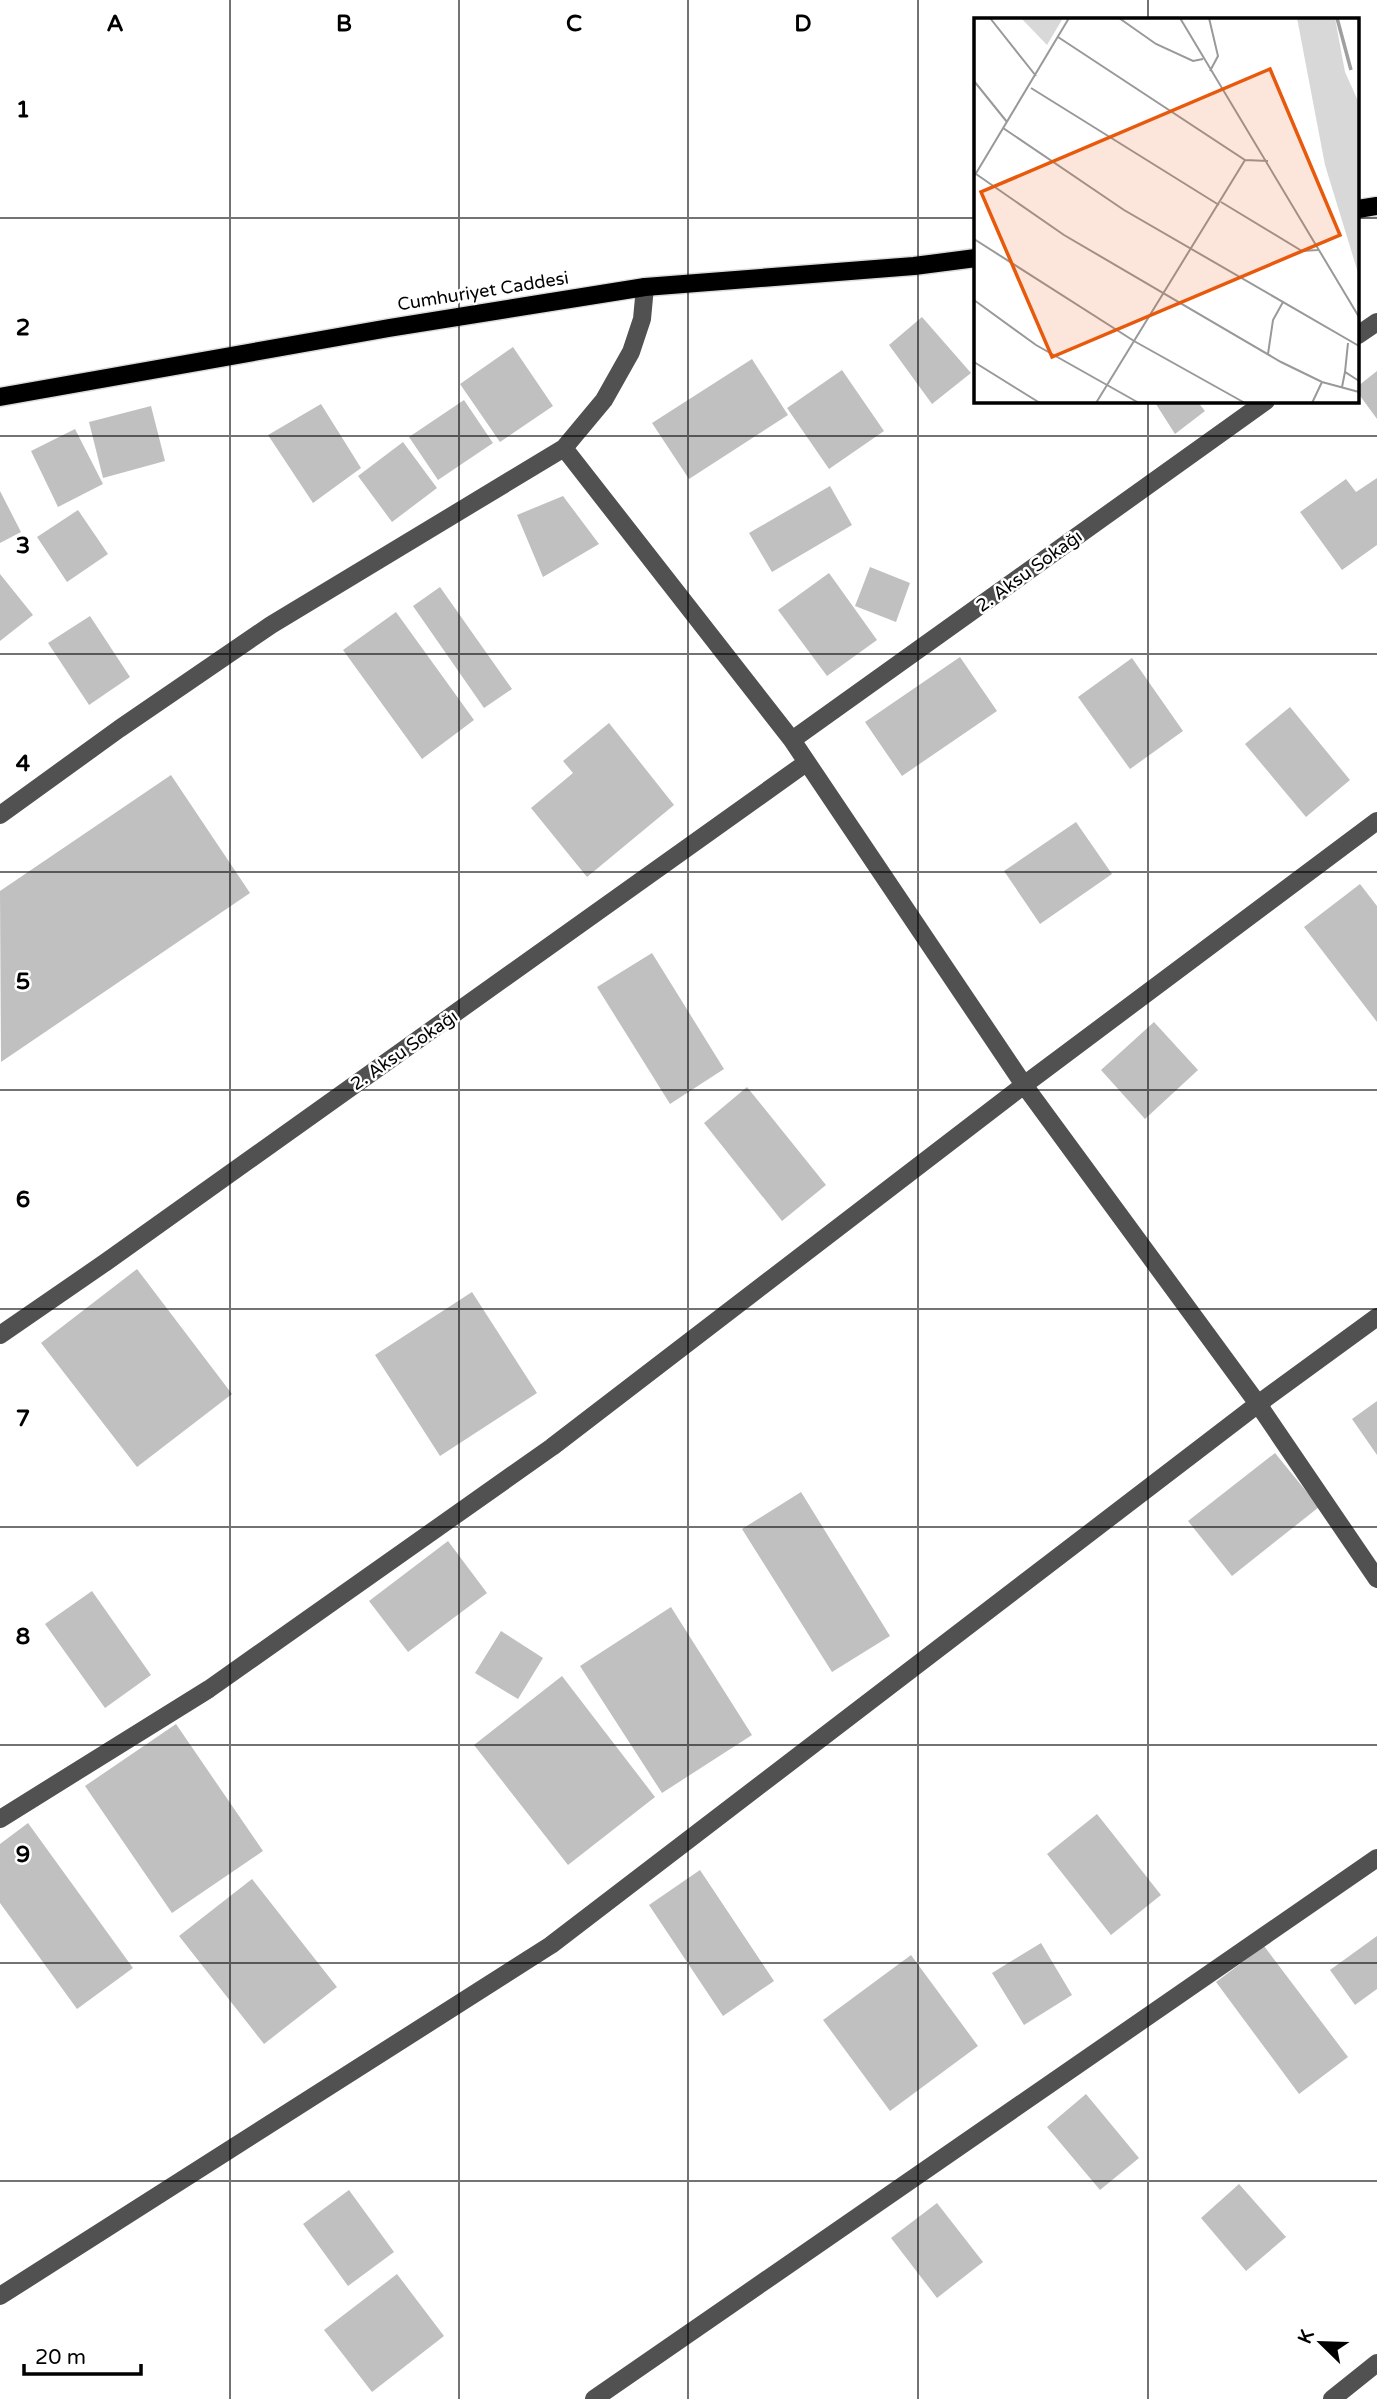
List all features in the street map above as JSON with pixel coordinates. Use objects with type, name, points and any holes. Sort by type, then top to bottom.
[{"type":"main road","name":"Cumhuriyet Caddesi","points":[[0,397],[376,330],[645,287],[914,266],[974,258]]},
{"type":"street","points":[[0,815],[118,729],[271,625],[564,448],[604,400],[631,352],[642,319],[645,287]]},
{"type":"street","points":[[1360,334],[1377,321]]},
{"type":"street","name":"2. Aksu Sokağı","points":[[792,740],[1265,402]]},
{"type":"street","points":[[564,448],[792,740],[1024,1085],[1258,1404],[1377,1579]]},
{"type":"street","name":"2. Aksu Sokağı","points":[[0,1335],[107,1262],[806,763]]},
{"type":"street","points":[[0,1819],[209,1689],[552,1447],[1024,1085],[1377,821]]},
{"type":"street","points":[[0,2296],[551,1945],[1258,1404],[1377,1317]]},
{"type":"street","points":[[594,2399],[1377,1858]]},
{"type":"street","points":[[1332,2399],[1377,2363]]},
{"type":"building","points":[[922,317],[971,373],[932,404],[889,345]]},
{"type":"building","points":[[513,347],[553,406],[500,442],[460,384]]},
{"type":"building","points":[[752,359],[788,415],[689,479],[652,423]]},
{"type":"building","points":[[842,370],[884,431],[829,469],[787,408]]},
{"type":"building","points":[[1377,371],[1377,419],[1360,396],[1360,384]]},
{"type":"building","points":[[464,400],[493,443],[438,480],[409,437]]},
{"type":"building","points":[[1155,402],[1198,402],[1205,411],[1175,434]]},
{"type":"building","points":[[321,404],[361,468],[313,503],[268,435]]},
{"type":"building","points":[[151,406],[165,461],[103,478],[89,422]]},
{"type":"building","points":[[75,429],[103,484],[58,507],[31,451]]},
{"type":"building","points":[[403,442],[437,488],[392,522],[358,476]]},
{"type":"building","points":[[1377,478],[1377,545],[1342,570],[1300,512],[1346,479],[1356,492]]},
{"type":"building","points":[[830,486],[852,525],[772,572],[749,533]]},
{"type":"building","points":[[0,491],[21,532],[0,543]]},
{"type":"building","points":[[563,496],[599,544],[543,577],[517,515]]},
{"type":"building","points":[[78,510],[108,554],[67,582],[37,537]]},
{"type":"building","points":[[870,567],[910,583],[896,622],[855,606]]},
{"type":"building","points":[[829,573],[877,640],[827,676],[778,610]]},
{"type":"building","points":[[0,574],[33,615],[0,641]]},
{"type":"building","points":[[440,587],[512,689],[484,708],[413,606]]},
{"type":"building","points":[[396,612],[474,720],[422,759],[343,650]]},
{"type":"building","points":[[90,616],[130,677],[89,705],[48,643]]},
{"type":"building","points":[[960,657],[997,711],[902,776],[865,722]]},
{"type":"building","points":[[1132,658],[1183,731],[1130,769],[1078,697]]},
{"type":"building","points":[[1290,707],[1350,780],[1306,817],[1245,744]]},
{"type":"building","points":[[609,723],[674,805],[587,877],[531,808],[573,773],[563,761]]},
{"type":"building","points":[[171,775],[250,893],[1,1062],[0,891]]},
{"type":"building","points":[[1076,822],[1112,874],[1040,924],[1004,871]]},
{"type":"building","points":[[1360,884],[1377,906],[1377,1022],[1304,927]]},
{"type":"building","points":[[652,953],[724,1069],[670,1104],[597,987]]},
{"type":"building","points":[[1154,1022],[1198,1070],[1145,1119],[1101,1070]]},
{"type":"building","points":[[747,1087],[826,1185],[782,1221],[704,1123]]},
{"type":"building","points":[[137,1269],[232,1394],[137,1467],[41,1343]]},
{"type":"building","points":[[472,1292],[537,1393],[440,1456],[375,1355]]},
{"type":"building","points":[[1377,1401],[1377,1455],[1352,1419]]},
{"type":"building","points":[[1275,1453],[1319,1507],[1232,1576],[1188,1521]]},
{"type":"building","points":[[801,1492],[890,1636],[832,1672],[742,1529]]},
{"type":"building","points":[[448,1541],[487,1593],[408,1652],[369,1601]]},
{"type":"building","points":[[92,1591],[151,1675],[105,1708],[45,1624]]},
{"type":"building","points":[[671,1607],[752,1735],[662,1793],[580,1666]]},
{"type":"building","points":[[501,1631],[543,1658],[518,1699],[475,1673]]},
{"type":"building","points":[[562,1676],[655,1797],[568,1865],[474,1745]]},
{"type":"building","points":[[176,1724],[263,1851],[172,1913],[85,1786]]},
{"type":"building","points":[[1097,1814],[1161,1895],[1111,1935],[1047,1854]]},
{"type":"building","points":[[28,1823],[133,1968],[77,2009],[0,1903],[0,1844]]},
{"type":"building","points":[[700,1870],[774,1981],[723,2016],[649,1905]]},
{"type":"building","points":[[252,1879],[337,1987],[264,2044],[179,1936]]},
{"type":"building","points":[[1377,1936],[1377,1989],[1355,2005],[1330,1970]]},
{"type":"building","points":[[1041,1943],[1072,1995],[1024,2025],[992,1973]]},
{"type":"building","points":[[1264,1946],[1348,2057],[1299,2094],[1216,1982]]},
{"type":"building","points":[[911,1955],[978,2046],[890,2111],[823,2020]]},
{"type":"building","points":[[1086,2094],[1139,2158],[1100,2190],[1047,2127]]},
{"type":"building","points":[[1239,2184],[1286,2237],[1246,2271],[1201,2218]]},
{"type":"building","points":[[349,2190],[394,2252],[348,2286],[303,2224]]},
{"type":"building","points":[[937,2203],[983,2262],[937,2298],[891,2238]]},
{"type":"building","points":[[397,2274],[444,2336],[372,2392],[324,2330]]}]
